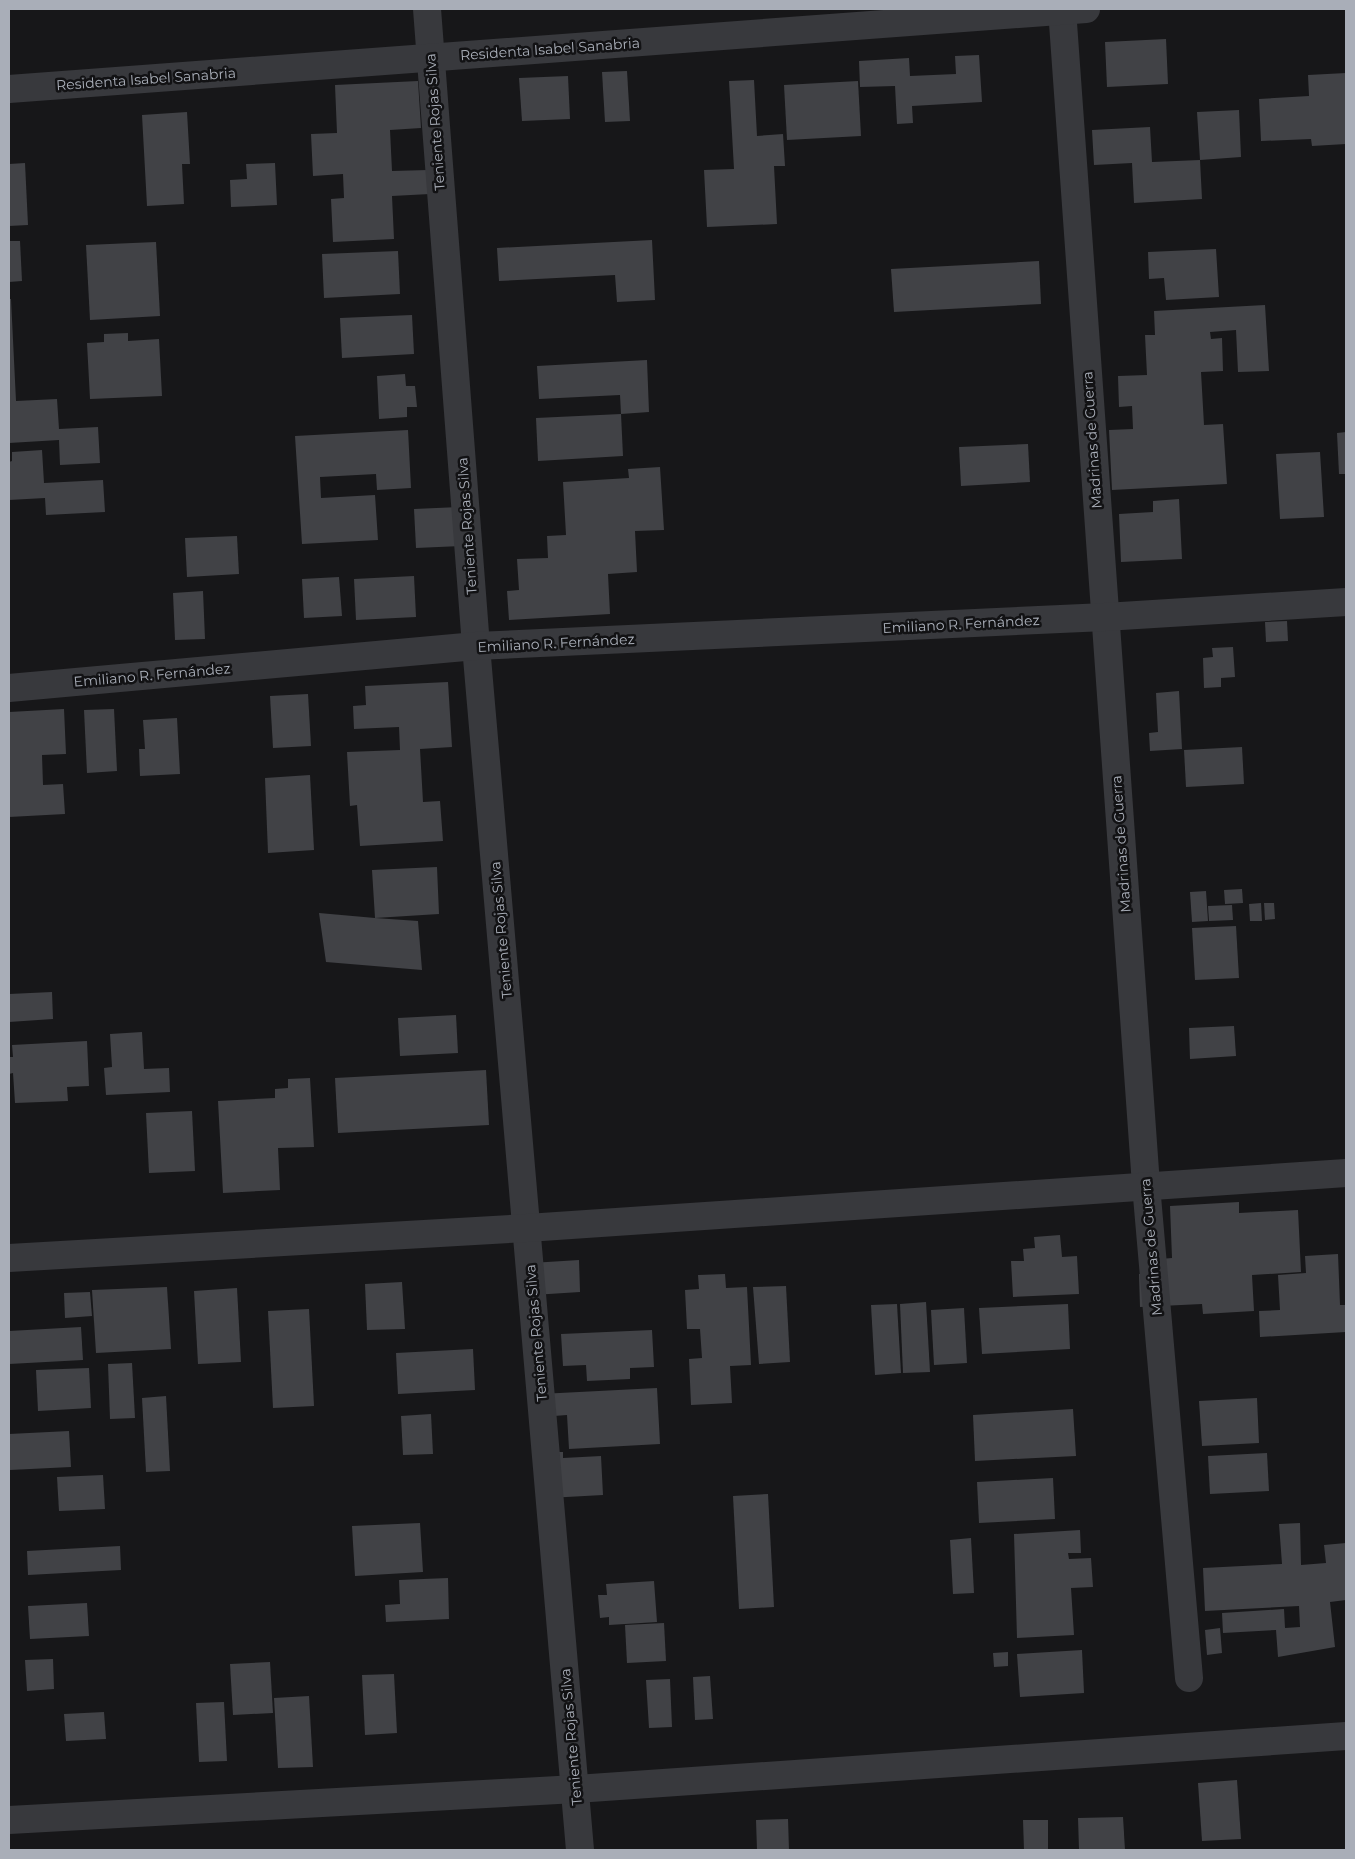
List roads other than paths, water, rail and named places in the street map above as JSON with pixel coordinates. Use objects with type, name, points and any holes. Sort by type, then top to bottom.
[{"type":"street","name":"Teniente Rojas Silva","points":[[427,9],[476,646],[580,1850]]},
{"type":"street","name":"Residenta Isabel Sanabria","points":[[9,89],[430,59],[1070,9]]},
{"type":"street","name":"Madrinas de Guerra","points":[[1070,9],[1105,617],[1146,1185],[1188,1678]]},
{"type":"street","name":"Emiliano R. Fernández","points":[[9,688],[476,646],[1105,617],[1346,602]]},
{"type":"street","points":[[9,1258],[527,1228],[1346,1173]]},
{"type":"street","points":[[9,1820],[576,1789],[1346,1736]]}]
